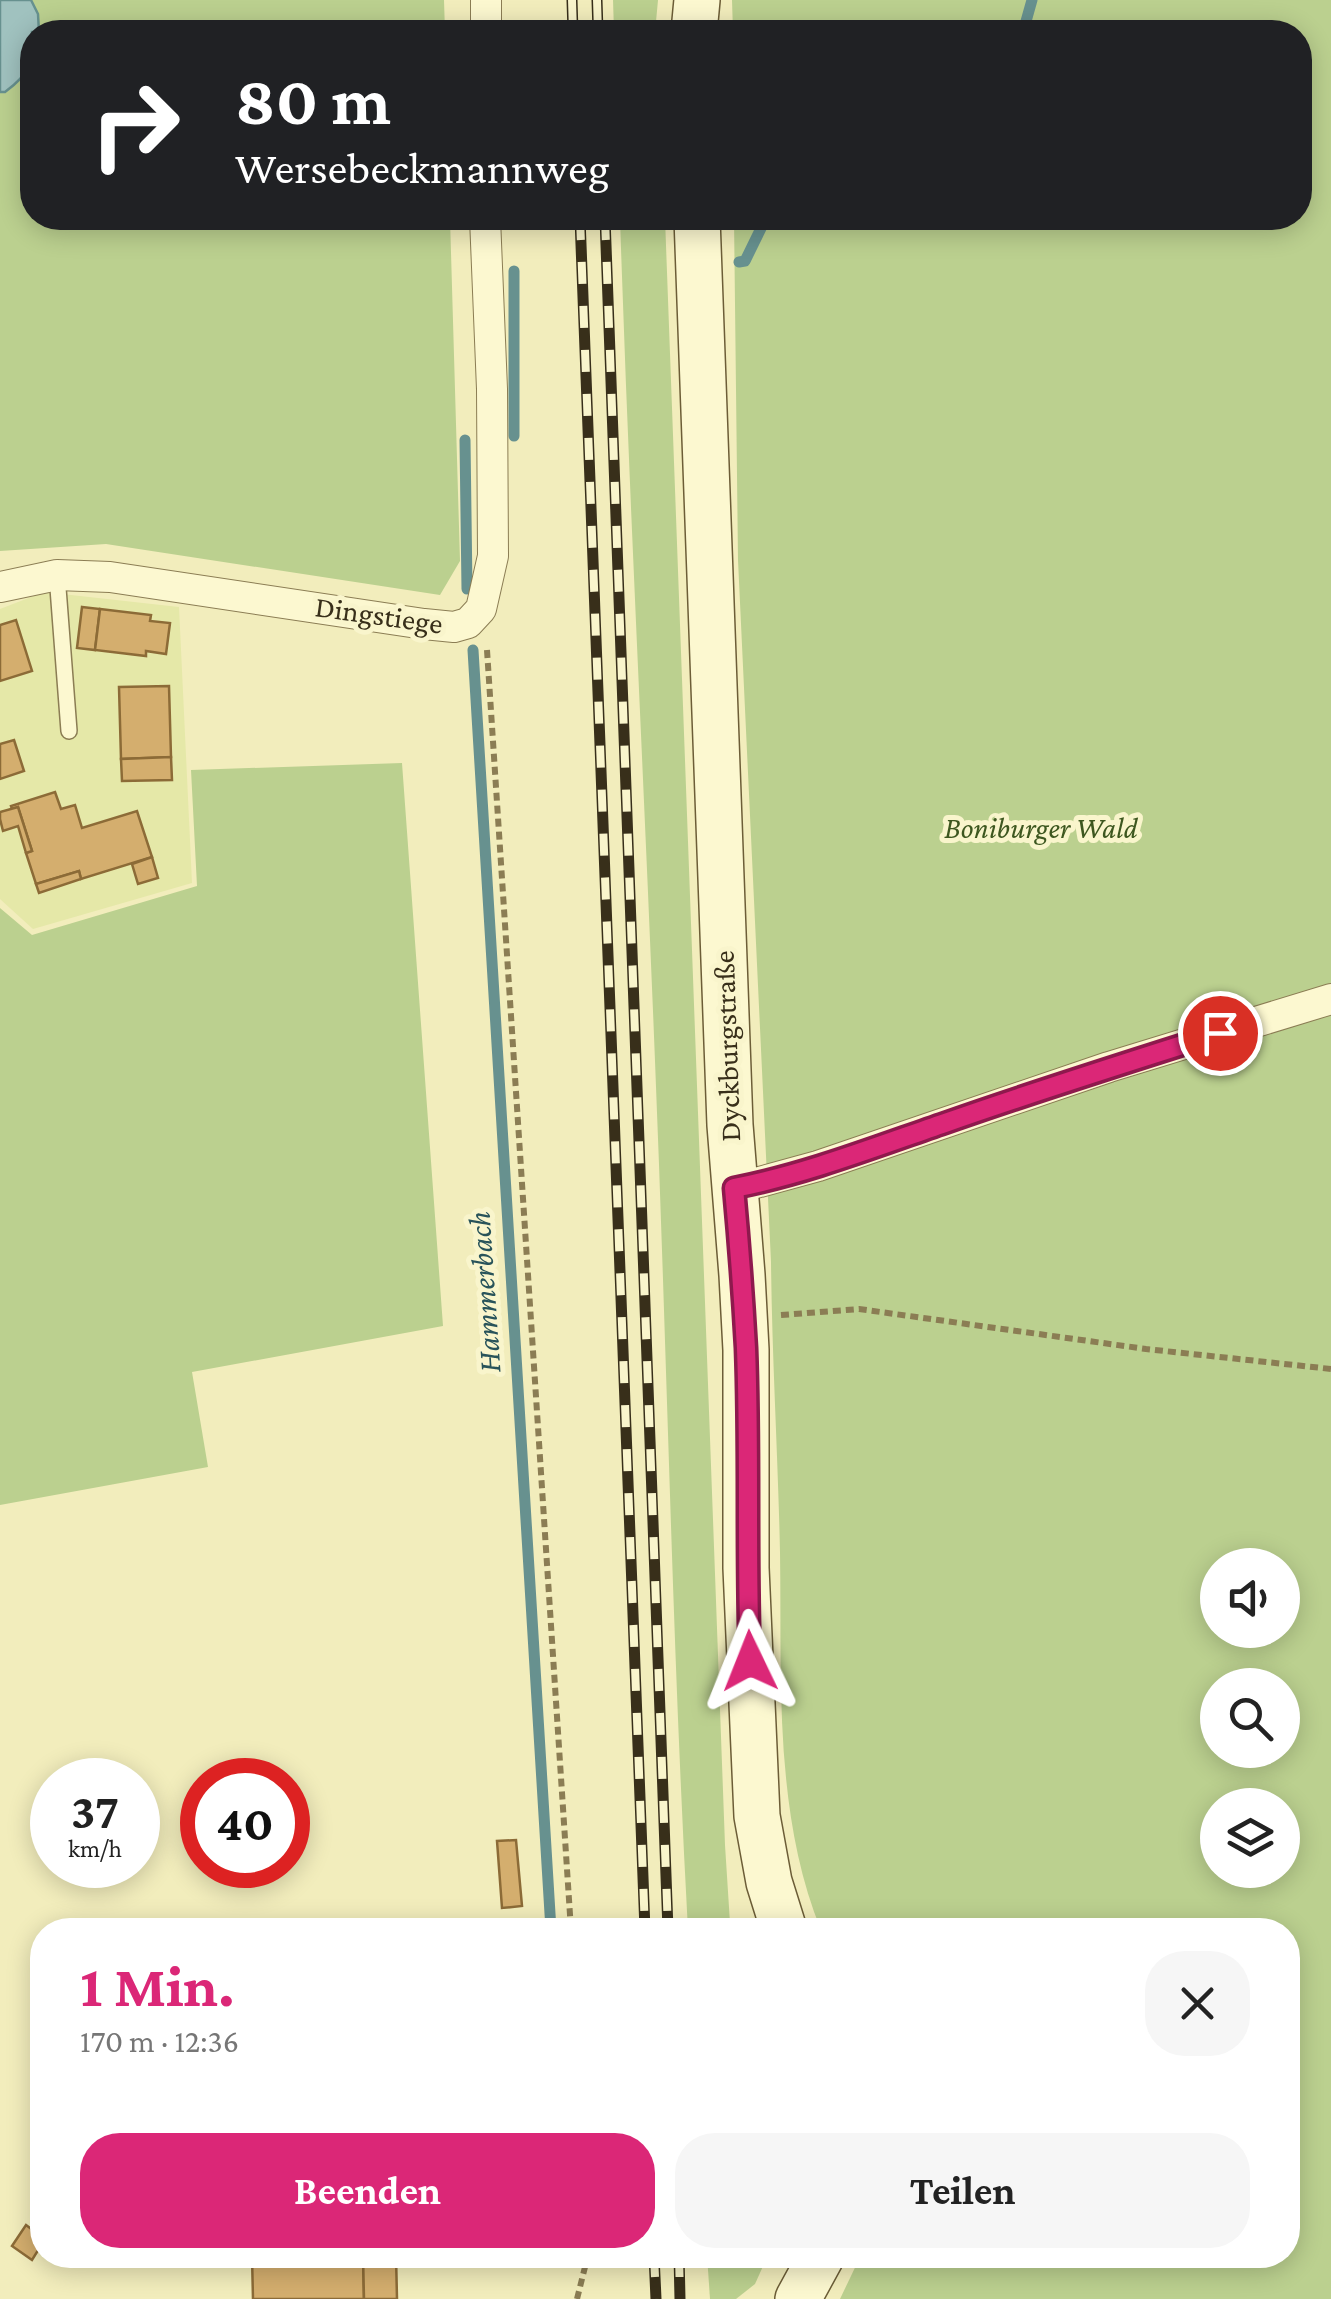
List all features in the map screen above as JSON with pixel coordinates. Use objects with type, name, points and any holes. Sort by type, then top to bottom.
[{"type":"street","name":"Dingstiege","points":[[0,587],[56,575],[110,577],[454,627],[468,623],[481,609],[493,556],[485,230]]},
{"type":"street","name":"Dyckburgstraße","points":[[697,230],[729,1105],[746,1350],[746,1568],[754,1780],[761,1848],[780,1918]]},
{"type":"street","points":[[734,1188],[818,1166],[1109,1067],[1331,999]]},
{"type":"street","points":[[798,2299],[815,2268]]},
{"type":"lane","points":[[56,575],[69,731]]},
{"type":"path","points":[[481,609],[488,660],[571,1918]]},
{"type":"path","points":[[776,1316],[859,1309],[1146,1349],[1331,1369]]},
{"type":"path","points":[[577,2299],[585,2268]]},
{"type":"green space","points":[[0,0],[444,0],[445,20],[20,20],[20,230],[450,230],[460,561],[440,595],[106,544],[0,551]]},
{"type":"green space","points":[[613,0],[658,0],[656,20],[614,20]]},
{"type":"green space","name":"Boniburger Wald","points":[[732,0],[1331,0],[1331,2299],[840,2299],[855,2268],[1300,2268],[1300,1918],[817,1918],[795,1839],[783,1744],[771,1262],[738,560],[734,230],[1312,230],[1312,20],[733,20]]},
{"type":"green space","points":[[620,230],[665,230],[730,1918],[687,1918]]},
{"type":"green space","points":[[44,592],[179,607],[192,883],[33,929],[0,899],[0,609]]},
{"type":"green space","points":[[402,763],[443,1326],[192,1372],[208,1467],[0,1505],[0,908],[32,935],[197,886],[191,770]]},
{"type":"green space","points":[[708,2268],[762,2268],[755,2284],[736,2299],[710,2299]]},
{"type":"water","points":[[0,0],[31,0],[38,20],[20,20],[20,79],[0,92]]},
{"type":"building","points":[[82,607],[100,609],[95,650],[77,648]]},
{"type":"building","points":[[100,609],[151,615],[150,621],[170,623],[166,654],[146,651],[146,656],[95,650]]},
{"type":"building","points":[[16,620],[32,671],[0,681],[0,625]]},
{"type":"building","points":[[169,686],[171,757],[121,759],[119,687]]},
{"type":"building","points":[[14,740],[24,771],[0,779],[0,744]]},
{"type":"building","points":[[171,757],[172,780],[122,781],[121,759]]},
{"type":"building","points":[[55,792],[61,809],[75,805],[82,828],[137,811],[152,857],[81,879],[79,871],[36,884],[26,853],[32,851],[18,807],[11,806]]},
{"type":"building","points":[[18,807],[32,851],[26,853],[18,826],[3,831],[0,819],[0,812]]},
{"type":"building","points":[[152,857],[158,878],[138,884],[132,864]]},
{"type":"building","points":[[79,871],[81,879],[39,893],[36,884]]},
{"type":"building","points":[[516,1840],[522,1906],[502,1908],[497,1841]]},
{"type":"building","points":[[26,2225],[30,2228],[30,2259],[12,2246]]},
{"type":"building","points":[[252,2268],[363,2268],[364,2299],[253,2299]]},
{"type":"building","points":[[363,2268],[396,2268],[397,2299],[364,2299]]},
{"type":"waterway","name":"Hammerbach","points":[[1026,20],[1032,0]]},
{"type":"waterway","name":"Hammerbach","points":[[739,262],[745,261],[760,230]]},
{"type":"waterway","name":"Hammerbach","points":[[514,271],[514,436]]},
{"type":"waterway","name":"Hammerbach","points":[[465,440],[467,589]]},
{"type":"waterway","name":"Hammerbach","points":[[473,650],[550,1918]]},
{"type":"railway","points":[[572,0],[573,20]]},
{"type":"railway","points":[[597,0],[598,20]]},
{"type":"railway","points":[[580,230],[645,1918]]},
{"type":"railway","points":[[605,230],[668,1918]]},
{"type":"railway","points":[[655,2268],[656,2299]]},
{"type":"railway","points":[[679,2268],[680,2299]]},
{"type":"route","points":[[750,1661],[746,1350],[734,1188],[818,1166],[1220,1033]]}]
